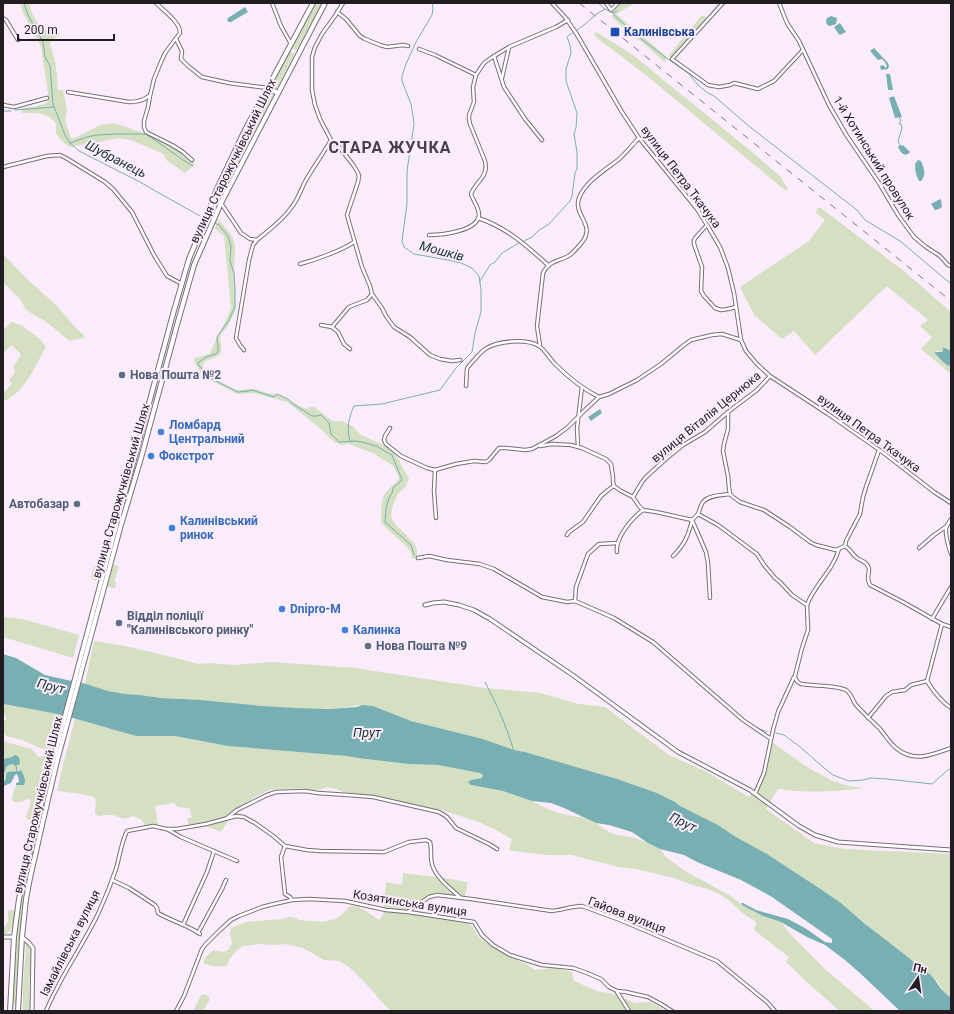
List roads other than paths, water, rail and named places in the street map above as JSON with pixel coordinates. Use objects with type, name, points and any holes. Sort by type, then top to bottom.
[{"type":"main road","name":"вулиця Старожучківський Шлях","points":[[10,1009],[14,937],[24,877],[36,824],[56,759],[107,569],[126,487],[189,259],[208,213],[212,198],[244,132],[313,3]]},
{"type":"main road","name":"вулиця Старожучківський Шлях","points":[[107,569],[141,458],[196,261],[221,203],[325,3]]},
{"type":"main road","points":[[290,46],[298,53]]},
{"type":"main road","points":[[268,88],[278,93]]},
{"type":"main road","points":[[212,198],[221,203]]},
{"type":"main road","points":[[189,259],[196,261]]},
{"type":"main road","name":"вулиця Старожучківський Шлях","points":[[18,1009],[22,937],[26,899],[56,759]]},
{"type":"main road","points":[[24,877],[30,878]]},
{"type":"main road","points":[[10,1009],[18,1009]]},
{"type":"street","points":[[156,3],[178,25],[180,33],[165,53],[154,80],[144,121],[144,127],[146,132],[172,145],[192,160]]},
{"type":"street","points":[[272,3],[290,46]]},
{"type":"street","points":[[343,3],[319,40],[312,57],[312,90],[315,105],[331,140],[351,160],[359,176],[347,215],[362,268],[372,294],[394,326],[410,336],[430,355],[440,359],[452,361],[460,360]]},
{"type":"street","name":"вулиця Петра Ткачука","points":[[552,3],[568,20],[622,112],[640,138],[697,209],[720,247],[728,268],[734,293],[741,340],[746,351],[770,376],[828,414],[951,503]]},
{"type":"street","points":[[606,3],[611,10],[618,3]]},
{"type":"street","points":[[723,3],[672,59],[708,85],[719,87],[734,83],[758,89],[774,81],[803,50]]},
{"type":"street","name":"1-й Хотинський провулок","points":[[779,3],[787,23],[799,41],[829,105],[847,136],[914,237],[951,266]]},
{"type":"street","points":[[337,12],[346,19],[364,39],[387,47],[403,45],[408,46]]},
{"type":"street","points":[[3,18],[6,20],[18,40]]},
{"type":"street","points":[[429,235],[451,233],[468,228],[478,218],[478,207],[471,194],[484,175],[486,161],[469,119],[474,102],[473,86],[476,74],[484,63],[494,56],[568,20]]},
{"type":"street","points":[[176,39],[182,51],[181,59],[202,77],[229,83],[268,88]]},
{"type":"street","points":[[502,78],[509,48]]},
{"type":"street","points":[[419,50],[435,55],[476,74]]},
{"type":"street","points":[[494,56],[504,87],[542,140]]},
{"type":"street","points":[[68,92],[129,102],[144,100],[150,96]]},
{"type":"street","points":[[3,105],[14,106],[47,98]]},
{"type":"street","points":[[599,397],[582,387],[555,364],[540,346],[536,326],[543,273],[548,265],[569,255],[586,236],[585,221],[578,209],[577,204],[586,186],[619,159],[640,138]]},
{"type":"street","points":[[244,350],[236,338],[249,260],[253,245],[256,240],[268,232],[296,202],[315,165],[331,140]]},
{"type":"street","points":[[3,167],[47,156],[60,155],[105,182],[132,212],[160,267],[167,276],[182,284]]},
{"type":"street","points":[[221,203],[241,233],[250,239],[256,240]]},
{"type":"street","points":[[478,218],[493,224],[516,238],[548,265]]},
{"type":"street","points":[[707,225],[694,240],[702,267],[701,291],[715,308],[721,310],[736,307]]},
{"type":"street","points":[[300,264],[354,242]]},
{"type":"street","points":[[332,328],[349,307],[367,300],[372,294]]},
{"type":"street","points":[[321,325],[332,328],[338,332],[344,344],[350,349]]},
{"type":"street","points":[[390,428],[384,440],[386,444],[401,456],[427,468],[435,470],[474,461],[486,462],[499,448],[532,449],[556,436],[568,427],[599,397],[609,394],[637,380],[661,364],[691,340],[712,334],[722,334],[741,340]]},
{"type":"street","points":[[466,386],[466,369],[486,349],[492,346],[514,341],[527,342],[540,346]]},
{"type":"street","name":"вулиця Віталія Цернюка","points":[[633,497],[642,482],[667,458],[694,438],[705,432],[757,390],[770,376]]},
{"type":"street","points":[[578,447],[578,417],[582,387]]},
{"type":"street","points":[[728,412],[728,429],[723,451],[730,494],[740,502],[764,510],[810,542],[816,545],[839,550]]},
{"type":"street","points":[[538,446],[552,444],[572,445],[606,459],[611,464],[614,486],[620,491],[633,497],[643,510],[692,520]]},
{"type":"street","points":[[755,794],[764,773],[778,712],[795,676],[808,630],[809,624],[807,605],[809,598],[837,557],[839,550],[845,546],[846,541],[860,514],[866,487],[879,450]]},
{"type":"street","points":[[435,470],[434,491],[436,518]]},
{"type":"street","points":[[567,535],[584,522],[601,496],[614,486]]},
{"type":"street","points":[[673,556],[686,541],[692,520],[698,514],[706,500],[717,496],[730,494]]},
{"type":"street","points":[[617,552],[616,547],[621,536],[633,519],[643,510]]},
{"type":"street","points":[[698,514],[718,525],[757,554],[775,578],[792,595],[807,605]]},
{"type":"street","points":[[951,519],[946,529],[951,554]]},
{"type":"street","points":[[692,520],[706,552],[710,598]]},
{"type":"street","points":[[919,548],[947,526]]},
{"type":"street","points":[[575,601],[576,587],[588,554],[599,544],[618,542]]},
{"type":"street","points":[[845,546],[868,566],[868,580],[870,585],[932,619],[951,627]]},
{"type":"street","points":[[418,558],[429,556],[480,564],[494,569],[542,597],[567,602],[575,601],[614,618],[653,642],[755,729],[771,739]]},
{"type":"street","points":[[932,619],[951,587]]},
{"type":"street","points":[[425,605],[444,602],[459,605],[474,610],[490,619],[574,676],[678,752],[744,787],[815,835],[838,842],[951,850]]},
{"type":"street","points":[[942,624],[927,681],[932,690],[951,708]]},
{"type":"street","points":[[795,676],[795,679],[801,684],[833,687],[848,691],[855,703],[868,718],[879,728],[896,748],[904,753],[923,757],[951,748]]},
{"type":"street","points":[[868,718],[886,696],[892,692],[904,690],[911,685],[927,681]]},
{"type":"street","points":[[227,819],[237,810],[276,792],[305,791],[318,794],[374,797],[439,812],[447,817],[456,828],[497,849]]},
{"type":"street","points":[[166,829],[176,829],[198,825],[236,816],[244,817],[255,823],[284,846],[320,851],[384,852],[409,842],[426,840],[430,842],[432,848],[432,864],[435,872],[445,884],[461,898]]},
{"type":"street","name":"Ізмайлівська вулиця","points":[[46,1011],[52,995],[98,913],[112,880],[127,831],[153,826],[166,829]]},
{"type":"street","points":[[166,829],[237,861]]},
{"type":"street","points":[[284,846],[281,857],[284,888],[285,894],[292,900]]},
{"type":"street","points":[[183,925],[207,872],[214,851]]},
{"type":"street","points":[[112,880],[129,888],[155,905],[158,908],[158,913],[199,933],[226,880]]},
{"type":"street","name":"Гайова вулиця","points":[[408,912],[429,896],[437,895],[552,911],[582,906],[620,920],[717,961],[775,1011]]},
{"type":"street","name":"Козятинська вулиця","points":[[176,1011],[184,996],[202,949],[231,920],[248,912],[274,904],[309,898],[345,901],[386,910],[474,922],[482,935],[493,945],[510,955],[537,964],[572,968],[587,973],[601,979],[617,992]]},
{"type":"street","points":[[3,937],[14,937]]},
{"type":"street","points":[[22,937],[33,948],[32,1011]]},
{"type":"street","points":[[617,992],[629,1011]]},
{"type":"street","points":[[617,992],[632,993],[648,997],[672,1011]]},
{"type":"water","points":[[245,7],[248,12],[231,22],[227,20],[228,18]]},
{"type":"water","points":[[831,16],[837,18],[836,24],[830,26],[826,23],[826,21],[827,18]]},
{"type":"water","points":[[840,23],[846,32],[840,35],[834,27]]},
{"type":"water","points":[[874,48],[888,63],[888,69],[881,70],[880,66],[883,65],[886,68],[886,64],[882,59],[878,60],[870,51]]},
{"type":"water","points":[[886,74],[890,74],[893,90],[888,90]]},
{"type":"water","points":[[894,96],[902,117],[895,118],[889,98]]},
{"type":"water","points":[[903,145],[910,152],[906,155],[903,154],[898,147]]},
{"type":"water","points":[[918,160],[921,161],[924,171],[924,176],[921,181],[919,181],[915,171],[915,164]]},
{"type":"water","points":[[940,199],[942,207],[935,210],[931,204]]},
{"type":"water","points":[[943,347],[951,351],[951,365],[948,366],[935,353],[942,352]]},
{"type":"water","points":[[600,409],[602,413],[591,421],[588,417]]},
{"type":"water","name":"Прут","points":[[3,654],[16,658],[45,675],[125,694],[296,708],[328,709],[357,707],[362,705],[373,706],[411,721],[483,739],[514,750],[617,779],[657,793],[718,825],[767,854],[841,903],[864,923],[931,975],[942,990],[951,997],[951,1011],[900,1011],[861,974],[825,945],[807,937],[781,922],[763,916],[742,905],[741,903],[756,910],[788,919],[805,928],[825,942],[832,943],[832,939],[772,897],[741,880],[684,855],[660,849],[632,832],[609,825],[596,823],[551,803],[532,801],[503,791],[471,785],[468,782],[482,778],[483,775],[480,773],[438,765],[408,764],[346,756],[228,746],[175,736],[136,736],[62,715],[3,704]]},
{"type":"water","points":[[15,755],[19,757],[20,764],[15,766],[13,764],[8,765],[3,773],[3,759]]},
{"type":"water","points":[[21,770],[25,779],[24,785],[16,785],[16,783],[19,782],[17,774],[11,783],[3,787],[7,772]]},
{"type":"waterway","name":"Шубранець","points":[[24,3],[28,15],[43,42],[45,57],[50,66],[53,104],[65,135],[70,143],[79,151],[140,182],[200,216]]},
{"type":"waterway","name":"Мошків","points":[[350,441],[348,432],[349,423],[354,406],[382,404],[440,390],[456,368],[472,352],[475,333],[481,312],[481,290],[479,276],[472,268],[461,263],[414,254],[404,247],[402,241],[407,204],[407,171],[414,124],[411,104],[402,81],[402,76],[416,42],[432,15],[432,3]]},
{"type":"waterway","points":[[598,3],[605,9]]},
{"type":"waterway","points":[[524,241],[549,224],[570,201],[572,196],[575,173],[577,169],[577,152],[574,134],[577,113],[566,81],[566,69],[571,53],[567,37],[605,9],[613,13],[617,11]]},
{"type":"waterway","points":[[613,13],[639,37],[688,73],[699,86],[714,96],[750,127],[857,210],[865,220],[900,241],[951,284]]},
{"type":"waterway","points":[[15,110],[54,107]]},
{"type":"waterway","points":[[3,111],[11,111]]},
{"type":"waterway","points":[[899,116],[901,121],[899,124],[901,124],[902,128],[898,142],[901,146]]},
{"type":"waterway","points":[[70,143],[97,135],[145,134],[193,166]]},
{"type":"waterway","name":"Шубранець","points":[[215,223],[219,225],[228,236],[231,246],[230,261],[234,273],[235,306],[229,320],[217,337],[218,351],[216,354],[206,357],[198,363],[198,365],[206,376],[238,392],[252,390],[274,397],[277,394],[288,399],[312,416],[321,415],[329,423],[331,434],[339,442],[362,442],[376,446],[392,455],[402,480],[393,488],[386,509],[385,522],[411,545],[414,555]]},
{"type":"waterway","points":[[480,281],[490,265],[495,262],[502,253],[519,243]]},
{"type":"waterway","name":"Шубранець","points":[[485,682],[494,699],[514,752]]},
{"type":"waterway","points":[[757,728],[767,732]]},
{"type":"waterway","points":[[776,733],[784,735],[799,746],[833,775],[849,781],[871,778],[932,784],[949,769],[951,770]]},
{"type":"waterway","points":[[16,765],[17,772]]},
{"type":"railway","points":[[579,3],[951,301]]},
{"type":"place","name":"Калинівська","points":[[615,32]]},
{"type":"place","name":"Нова Пошта №2","points":[[122,375]]},
{"type":"place","name":"Ломбард Центральний","points":[[161,432]]},
{"type":"place","name":"Фокстрот","points":[[151,456]]},
{"type":"place","name":"Автобазар","points":[[77,504]]},
{"type":"place","name":"Калинівський ринок","points":[[172,528]]},
{"type":"place","name":"Dnipro-M","points":[[282,609]]},
{"type":"place","name":"Відділ поліції \"Калинівського ринку\"","points":[[119,623]]},
{"type":"place","name":"Калинка","points":[[345,630]]},
{"type":"place","name":"Нова Пошта №9","points":[[368,646]]},
{"type":"district","name":"СТАРА ЖУЧКА","points":[[390,147]]}]
